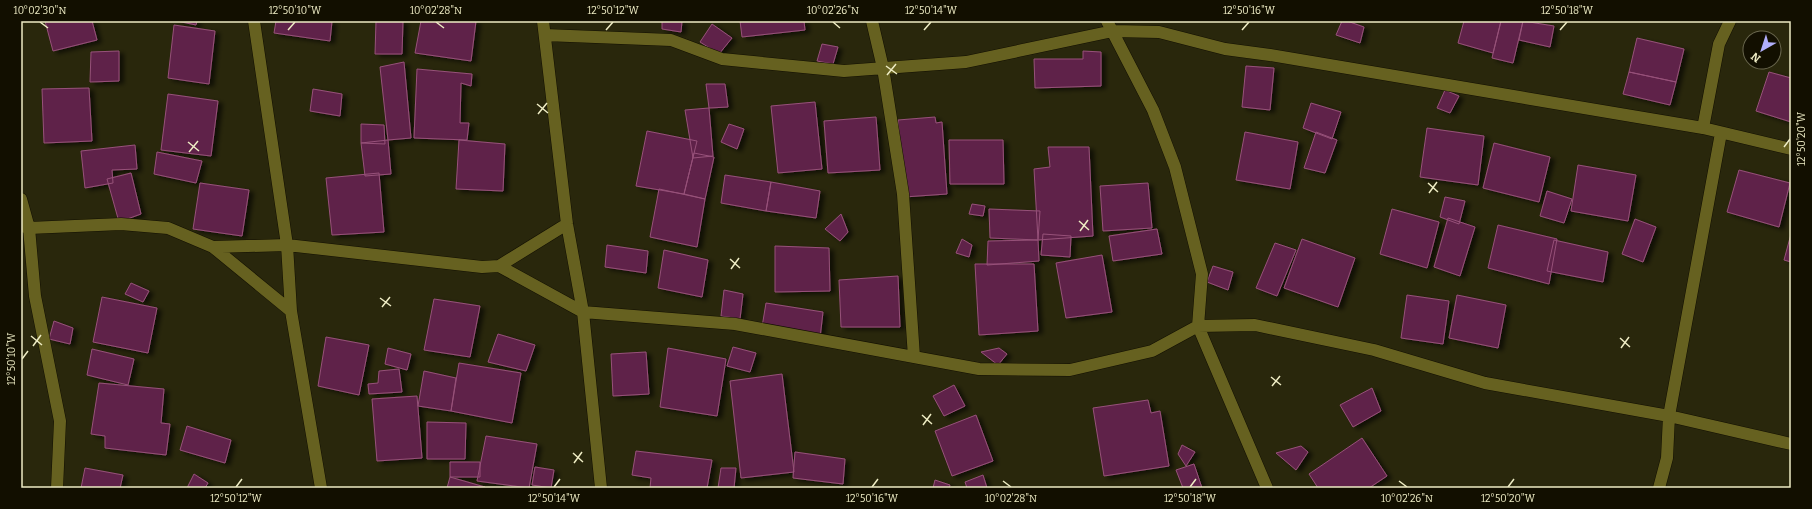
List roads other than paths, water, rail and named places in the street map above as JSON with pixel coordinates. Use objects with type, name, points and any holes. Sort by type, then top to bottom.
[{"type":"street","points":[[254,21],[287,245],[291,311],[321,488]]},
{"type":"street","points":[[543,21],[567,224],[583,312],[601,488]]},
{"type":"street","points":[[872,21],[883,68],[903,194],[914,357]]},
{"type":"street","points":[[1703,128],[1718,44],[1730,21]]},
{"type":"street","points":[[545,35],[671,40],[722,59],[844,71],[966,62],[1112,24],[1159,32],[1225,49],[1270,55],[1368,73],[1703,128],[1791,149]]},
{"type":"street","points":[[1112,24],[1153,110],[1175,167],[1202,274],[1198,326],[1267,488]]},
{"type":"street","points":[[1659,488],[1667,458],[1669,416],[1721,133]]},
{"type":"street","points":[[21,199],[35,296],[60,421],[57,488]]},
{"type":"street","points":[[25,227],[121,224],[168,228],[213,247],[291,311]]},
{"type":"street","points":[[213,247],[287,245],[482,267],[499,266],[567,224]]},
{"type":"street","points":[[499,266],[583,312],[735,324],[979,369],[1070,370],[1152,351],[1198,326],[1254,325],[1374,350],[1485,383],[1669,416],[1791,444]]}]
